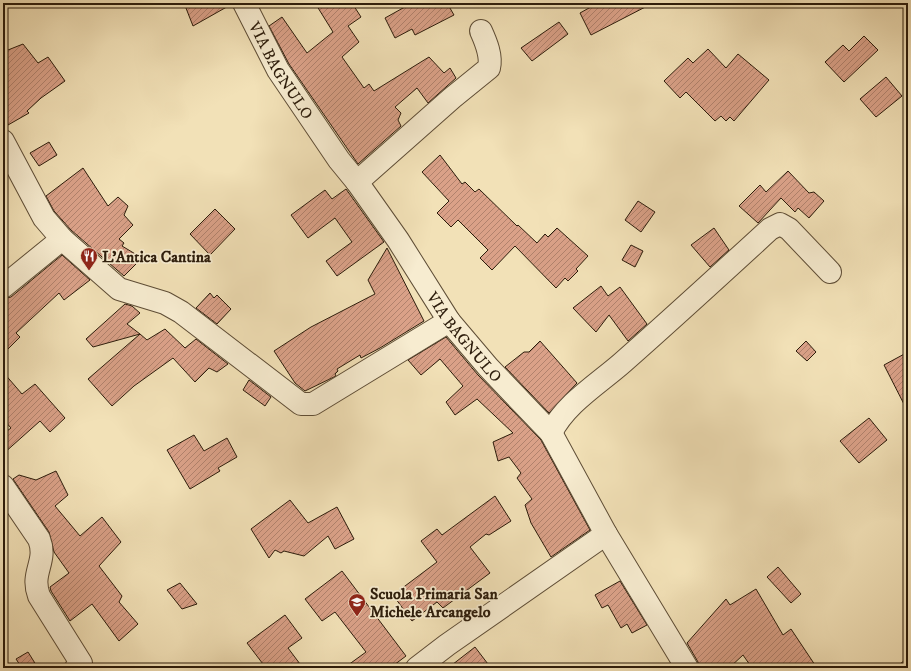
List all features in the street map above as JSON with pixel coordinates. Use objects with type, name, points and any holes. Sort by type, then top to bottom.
[{"type":"street","name":"VIA BAGNULO","points":[[244,3],[278,70],[339,160],[357,182],[398,240],[449,321],[488,367],[551,433],[606,534],[687,668]]},
{"type":"street","points":[[357,182],[452,98],[489,68],[490,63],[487,46],[481,31]]},
{"type":"street","points":[[3,141],[44,218],[62,239],[119,289],[164,303],[181,312],[301,404],[313,404],[449,321]]},
{"type":"street","points":[[551,433],[557,422],[572,406],[622,363],[770,229],[780,224],[789,229],[830,272]]},
{"type":"street","points":[[3,287],[62,239]]},
{"type":"street","points":[[3,486],[39,539],[42,549],[42,556],[36,574],[35,586],[39,596],[81,663],[76,668]]},
{"type":"street","points":[[418,668],[446,645],[606,534]]},
{"type":"building","points":[[184,3],[232,3],[232,4],[193,26]]},
{"type":"building","points":[[315,3],[352,3],[361,17],[348,26],[359,42],[342,57],[364,88],[369,84],[374,91],[429,57],[444,73],[450,68],[456,78],[428,103],[417,88],[395,107],[401,113],[398,120],[401,126],[358,164],[289,64],[269,26],[282,17],[307,53],[333,32]]},
{"type":"building","points":[[412,3],[447,3],[454,15],[415,35],[412,29],[395,38],[385,18]]},
{"type":"building","points":[[598,3],[653,3],[591,35],[580,13]]},
{"type":"building","points":[[559,22],[568,34],[532,61],[521,48]]},
{"type":"building","points":[[864,36],[878,50],[844,82],[825,62],[843,45],[849,51]]},
{"type":"building","points":[[23,44],[38,63],[48,57],[65,81],[41,98],[27,111],[29,113],[8,125],[3,117],[3,52]]},
{"type":"building","points":[[708,49],[726,68],[738,54],[769,80],[734,121],[730,117],[726,121],[721,116],[715,121],[686,92],[680,98],[664,81],[688,58],[693,63]]},
{"type":"building","points":[[886,77],[902,96],[876,117],[860,99]]},
{"type":"building","points":[[49,142],[57,155],[39,166],[30,153]]},
{"type":"building","points":[[440,155],[462,184],[465,182],[475,192],[479,189],[537,243],[545,234],[548,237],[557,228],[588,256],[576,269],[578,271],[568,281],[565,278],[556,288],[515,246],[492,270],[480,258],[488,250],[458,220],[451,227],[437,213],[449,201],[422,172]]},
{"type":"building","points":[[83,168],[108,206],[118,197],[128,206],[124,215],[133,225],[119,239],[124,243],[122,246],[142,258],[124,276],[71,230],[54,211],[46,196]]},
{"type":"building","points":[[788,171],[809,193],[814,192],[824,201],[809,218],[798,208],[795,212],[781,198],[758,223],[739,206],[760,185],[766,192]]},
{"type":"building","points":[[346,189],[384,242],[337,276],[326,261],[352,242],[335,218],[308,238],[291,215],[325,190],[332,199]]},
{"type":"building","points":[[638,201],[655,212],[641,232],[625,220]]},
{"type":"building","points":[[215,209],[235,229],[210,255],[190,234]]},
{"type":"building","points":[[714,228],[729,250],[710,267],[691,245]]},
{"type":"building","points":[[631,245],[643,251],[635,267],[622,260]]},
{"type":"building","points":[[387,248],[424,321],[380,348],[361,358],[360,355],[337,369],[338,371],[335,374],[336,376],[305,391],[295,383],[274,351],[311,327],[375,294],[368,280]]},
{"type":"building","points":[[62,255],[90,280],[64,300],[59,293],[16,333],[20,337],[3,354],[3,299],[11,297]]},
{"type":"building","points":[[601,286],[608,296],[620,287],[647,324],[628,341],[609,315],[596,332],[573,308]]},
{"type":"building","points":[[210,293],[214,298],[217,295],[231,309],[217,324],[196,308]]},
{"type":"building","points":[[125,304],[132,306],[140,313],[127,324],[140,334],[93,347],[86,339]]},
{"type":"building","points":[[165,329],[185,348],[196,339],[228,364],[217,372],[209,368],[195,382],[173,358],[134,386],[112,406],[88,379],[140,334],[147,340]]},
{"type":"building","points":[[446,337],[478,375],[541,440],[590,530],[551,557],[531,523],[525,505],[532,499],[517,478],[521,473],[509,457],[498,461],[493,442],[513,433],[477,399],[455,415],[446,402],[463,386],[440,359],[421,375],[408,360]]},
{"type":"building","points":[[540,341],[577,383],[549,413],[505,367],[524,352],[529,352]]},
{"type":"building","points":[[806,341],[816,352],[807,361],[796,351]]},
{"type":"building","points":[[908,352],[908,412],[884,365]]},
{"type":"building","points":[[3,372],[22,394],[35,384],[65,418],[50,432],[40,421],[3,454],[3,434],[11,428],[3,419]]},
{"type":"building","points":[[249,380],[271,397],[265,406],[243,390]]},
{"type":"building","points":[[869,418],[887,440],[859,463],[840,441]]},
{"type":"building","points":[[194,435],[204,451],[227,438],[237,457],[218,468],[220,471],[190,489],[167,450]]},
{"type":"building","points":[[56,471],[68,495],[55,506],[80,536],[102,517],[121,542],[99,566],[122,596],[119,602],[138,624],[119,641],[92,604],[70,621],[51,591],[50,587],[69,573],[54,552],[49,532],[13,479],[19,475],[36,480]]},
{"type":"building","points":[[495,496],[511,521],[489,535],[486,534],[470,547],[490,573],[443,608],[437,602],[412,621],[393,595],[437,562],[421,541],[437,529],[442,535]]},
{"type":"building","points":[[290,500],[308,523],[337,507],[354,539],[335,549],[328,536],[304,556],[284,551],[281,553],[275,550],[269,558],[251,529]]},
{"type":"building","points":[[778,567],[801,594],[791,603],[767,577]]},
{"type":"building","name":"Scuola Primaria San Michele Arcangelo","points":[[342,571],[406,656],[390,668],[344,668],[366,652],[335,612],[322,621],[305,599]]},
{"type":"building","points":[[620,581],[647,625],[632,633],[627,624],[621,628],[608,605],[602,608],[595,595]]},
{"type":"building","points":[[180,583],[197,604],[182,609],[167,590]]},
{"type":"building","points":[[756,589],[783,635],[791,629],[817,668],[752,668],[743,655],[729,668],[699,668],[698,662],[687,643],[726,599],[730,605]]},
{"type":"building","points":[[285,615],[302,638],[288,648],[303,668],[266,668],[247,643]]},
{"type":"building","points":[[475,647],[491,668],[448,668]]},
{"type":"building","points":[[28,652],[38,668],[22,668],[16,659]]},
{"type":"railway","points":[[898,668],[908,660]]},
{"type":"place","name":"L'Antica Cantina","points":[[89,271]]},
{"type":"place","name":"Scuola Primaria San Michele Arcangelo","points":[[357,617]]}]
